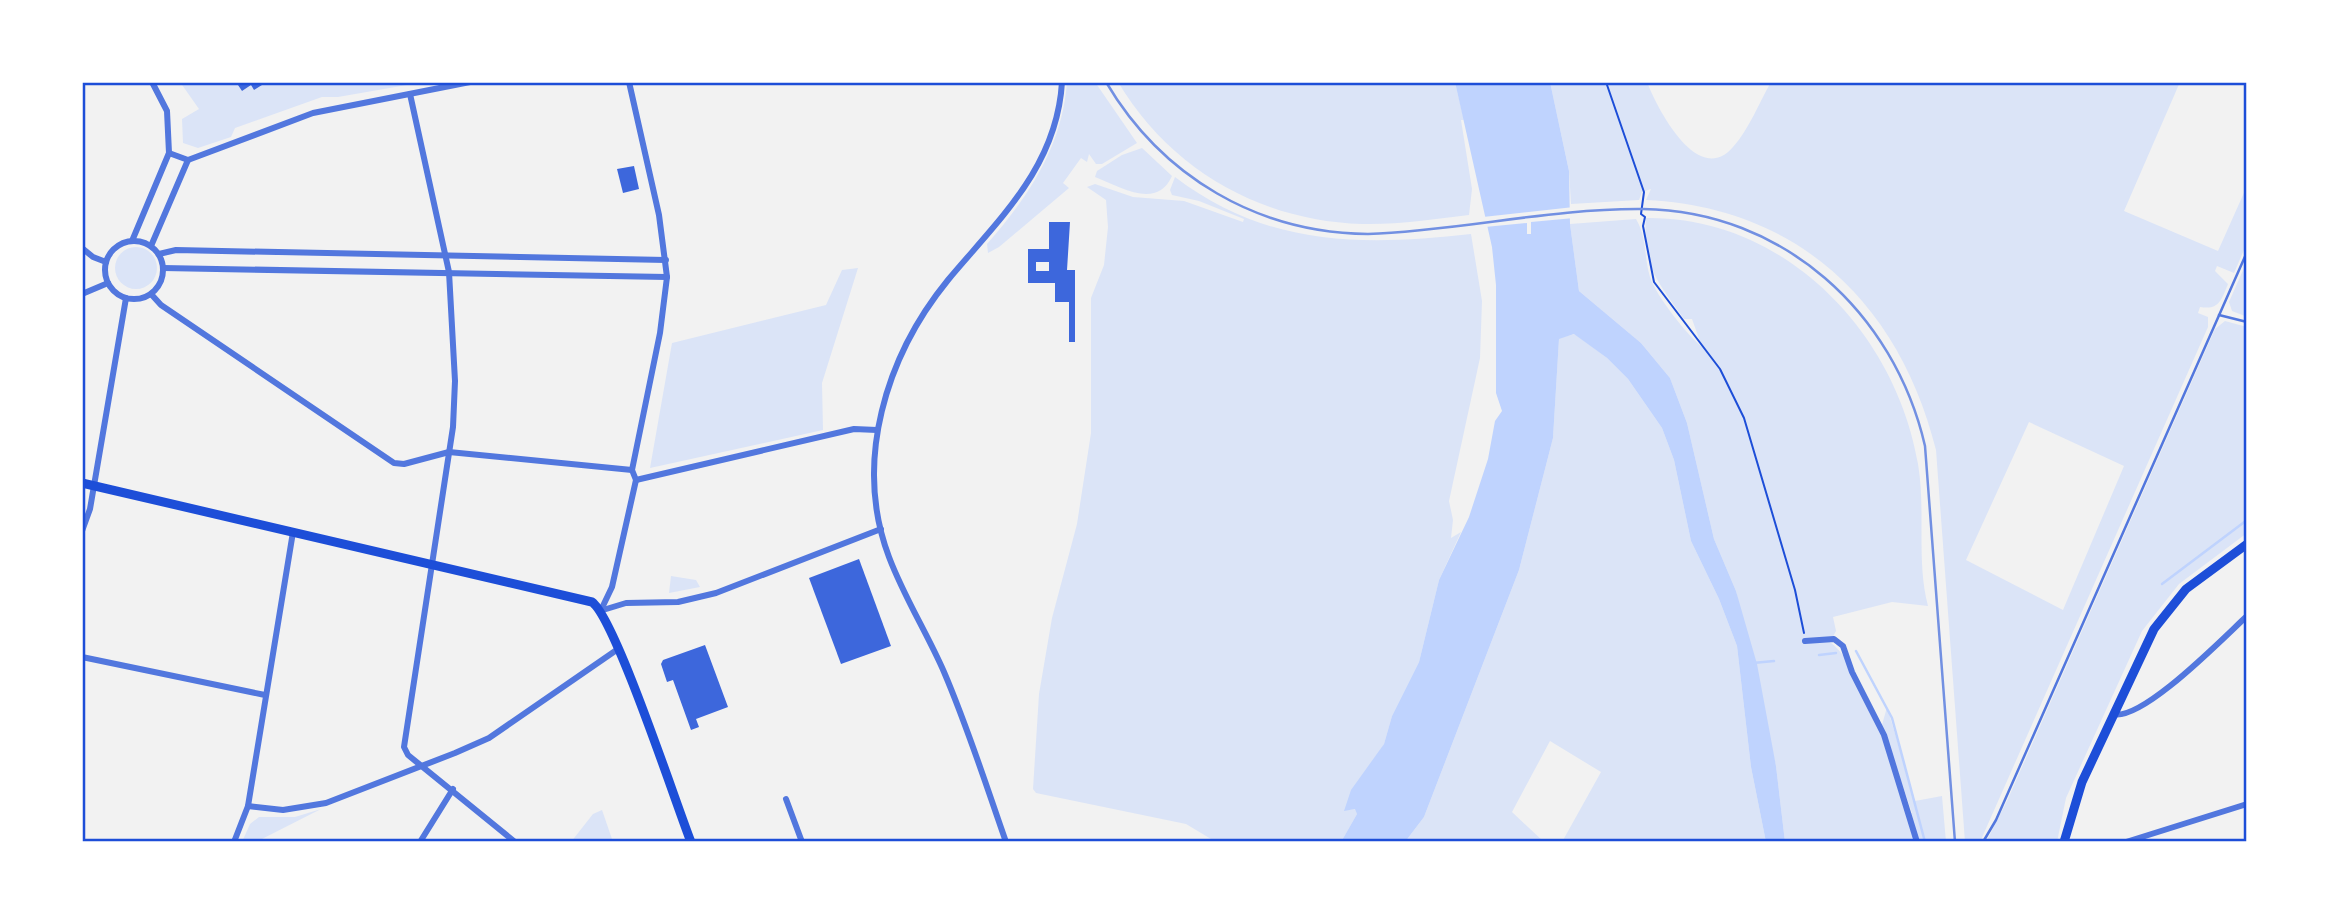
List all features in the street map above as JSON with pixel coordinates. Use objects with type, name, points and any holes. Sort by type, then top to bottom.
[{"type":"main road","points":[[82,483],[586,600],[601,610],[618,649],[691,842]]},
{"type":"main road","points":[[2064,842],[2074,801],[2143,647],[2165,612],[2186,589],[2247,544]]},
{"type":"street","points":[[132,241],[169,153],[167,111],[152,82]]},
{"type":"street","points":[[169,153],[188,160],[313,113],[470,82]]},
{"type":"street","points":[[601,610],[612,587],[636,480],[632,470],[660,333],[667,277],[653,187],[629,82]]},
{"type":"street","points":[[1006,842],[960,713],[893,567],[881,529],[876,483],[877,430],[889,382],[919,318],[1012,208],[1039,166],[1055,124],[1062,82]]},
{"type":"street","points":[[410,94],[449,272],[455,381],[449,453],[404,747],[408,755],[515,842]]},
{"type":"street","points":[[151,246],[188,160]]},
{"type":"street","points":[[132,241],[151,246],[159,254],[163,268],[161,282],[151,294],[139,299],[118,294],[108,283],[106,262],[115,247],[132,241]]},
{"type":"street","points":[[82,248],[93,257],[106,262]]},
{"type":"street","points":[[159,254],[176,250],[666,260]]},
{"type":"street","points":[[163,268],[667,277]]},
{"type":"street","points":[[82,294],[108,283]]},
{"type":"street","points":[[151,294],[161,305],[385,459],[401,464],[449,453],[632,470]]},
{"type":"street","points":[[82,531],[88,517],[127,298]]},
{"type":"street","points":[[636,480],[853,429],[877,430]]},
{"type":"street","points":[[601,610],[626,603],[678,602],[716,593],[881,529]]},
{"type":"street","points":[[234,842],[248,806],[293,531]]},
{"type":"street","points":[[2113,714],[2122,715],[2162,692],[2247,616]]},
{"type":"street","points":[[1805,641],[1834,639],[1843,646],[1884,735],[1917,842]]},
{"type":"street","points":[[248,806],[283,810],[326,803],[489,738],[618,649]]},
{"type":"street","points":[[82,657],[265,695]]},
{"type":"street","points":[[420,842],[453,789]]},
{"type":"street","points":[[786,799],[802,842]]},
{"type":"street","points":[[2126,842],[2247,804]]},
{"type":"lane","points":[[1983,842],[2006,797],[2247,252]]},
{"type":"lane","points":[[2218,315],[2247,322]]},
{"type":"path","points":[[1606,82],[1644,192],[1641,203],[1651,276],[1720,369],[1744,418],[1795,590],[1805,641]]},
{"type":"shaded area","points":[[180,82],[236,82],[242,91],[251,85],[254,90],[262,85],[261,82],[424,82],[338,97],[322,97],[235,128],[231,137],[198,148],[183,143],[182,119],[199,109]]},
{"type":"shaded area","points":[[1067,82],[1095,82],[1137,143],[1102,164],[1096,164],[1089,154],[1087,162],[1081,158],[1063,183],[1069,188],[999,247],[988,253],[987,244],[1017,208],[1051,149],[1064,106]]},
{"type":"shaded area","points":[[1118,82],[1455,82],[1464,120],[1461,120],[1472,189],[1469,215],[1402,223],[1362,224],[1324,221],[1288,213],[1254,201],[1221,185],[1191,164],[1139,113]]},
{"type":"shaded area","points":[[1550,82],[1647,82],[1669,125],[1693,151],[1706,158],[1720,157],[1739,140],[1771,82],[2180,82],[2124,211],[2218,251],[2247,186],[2247,243],[2234,273],[2217,266],[2215,271],[2228,284],[2226,290],[2215,306],[2200,307],[2198,313],[2208,317],[2208,327],[1980,842],[1965,842],[1936,450],[1919,398],[1897,351],[1869,309],[1835,273],[1796,244],[1751,222],[1701,207],[1646,200],[1651,189],[1642,192],[1639,200],[1571,204],[1569,171]],"holes":[[[2029,422],[2124,466],[2063,610],[1966,560]]]},
{"type":"shaded area","points":[[1142,148],[1172,176],[1157,192],[1138,193],[1095,177],[1097,171],[1122,155]]},
{"type":"shaded area","points":[[1175,177],[1210,200],[1245,217],[1280,229],[1354,240],[1471,234],[1482,301],[1480,358],[1449,501],[1453,520],[1451,538],[1461,532],[1439,580],[1419,662],[1392,716],[1384,744],[1345,810],[1356,809],[1357,814],[1341,842],[1216,842],[1186,824],[1036,793],[1033,789],[1039,694],[1052,618],[1077,524],[1091,433],[1091,298],[1104,265],[1108,227],[1106,200],[1087,187],[1095,184],[1133,197],[1184,201],[1243,222],[1244,219],[1199,201],[1172,195],[1170,190]]},
{"type":"shaded area","points":[[1646,218],[1697,223],[1744,237],[1787,260],[1826,291],[1859,328],[1886,370],[1906,416],[1918,464],[1924,589],[1928,606],[1892,602],[1833,617],[1836,631],[1830,642],[1843,655],[1866,696],[1906,814],[1912,813],[1882,725],[1887,707],[1915,801],[1942,796],[1946,842],[1785,842],[1776,766],[1736,591],[1714,539],[1687,423],[1670,378],[1641,343],[1579,291],[1570,224],[1636,219],[1642,233],[1653,285],[1673,315],[1702,347],[1692,319],[1684,319],[1654,273],[1647,249]]},
{"type":"shaded area","points":[[136,247],[151,253],[157,268],[151,283],[136,289],[121,283],[115,268],[121,253]]},
{"type":"shaded area","points":[[2247,261],[2245,316],[2232,311],[2229,302]]},
{"type":"shaded area","points":[[858,268],[822,383],[823,430],[650,468],[672,343],[826,305],[842,270]]},
{"type":"shaded area","points":[[2225,321],[2247,327],[2247,533],[2179,584],[2142,631],[2066,798],[2057,842],[1986,842],[2007,801],[2215,329]]},
{"type":"shaded area","points":[[1575,334],[1607,358],[1628,379],[1662,428],[1674,460],[1691,541],[1719,599],[1737,646],[1751,767],[1766,842],[1562,842],[1601,772],[1550,741],[1512,812],[1544,842],[1405,842],[1424,817],[1519,570],[1553,438],[1559,338]]},
{"type":"shaded area","points":[[671,576],[696,580],[700,587],[669,593]]},
{"type":"shaded area","points":[[321,809],[256,842],[242,842],[250,824],[259,817],[295,817]]},
{"type":"shaded area","points":[[602,810],[613,842],[571,842],[593,814]]},
{"type":"water","points":[[1455,82],[1550,82],[1569,171],[1570,224],[1579,291],[1641,343],[1670,378],[1687,423],[1714,539],[1736,591],[1757,664],[1776,766],[1785,842],[1766,842],[1751,767],[1737,646],[1719,599],[1691,541],[1674,460],[1662,428],[1628,379],[1607,358],[1574,334],[1559,339],[1553,438],[1519,570],[1424,817],[1405,842],[1341,842],[1357,814],[1355,809],[1344,811],[1351,790],[1384,744],[1392,716],[1419,662],[1439,580],[1469,517],[1488,459],[1495,421],[1502,411],[1496,393],[1496,285],[1492,247]]},
{"type":"pier","points":[[1574,207],[1574,218],[1531,222],[1531,234],[1527,234],[1527,223],[1485,227],[1483,217]]},
{"type":"building","points":[[236,82],[261,82],[262,85],[254,90],[251,85],[242,91]]},
{"type":"building","points":[[634,166],[639,189],[623,193],[617,169]]},
{"type":"building","points":[[1049,222],[1070,222],[1067,270],[1075,270],[1075,342],[1069,342],[1069,302],[1055,302],[1055,283],[1028,283],[1028,249],[1049,249]],"holes":[[[1036,262],[1049,262],[1049,271],[1036,271]]]},
{"type":"building","points":[[859,559],[891,646],[841,664],[809,578]]},
{"type":"building","points":[[705,645],[728,707],[696,719],[699,727],[691,730],[673,680],[667,682],[661,664],[663,660]]},
{"type":"waterway","points":[[2162,584],[2247,520]]},
{"type":"waterway","points":[[1856,651],[1892,718],[1925,842]]},
{"type":"waterway","points":[[1819,655],[1836,653]]},
{"type":"waterway","points":[[1753,663],[1774,661]]},
{"type":"railway","points":[[1106,82],[1129,116],[1155,146],[1185,172],[1252,211],[1289,223],[1327,231],[1368,234],[1436,229],[1574,212],[1643,209],[1694,214],[1742,228],[1786,250],[1825,278],[1859,313],[1888,353],[1910,397],[1925,446],[1955,842]]}]
